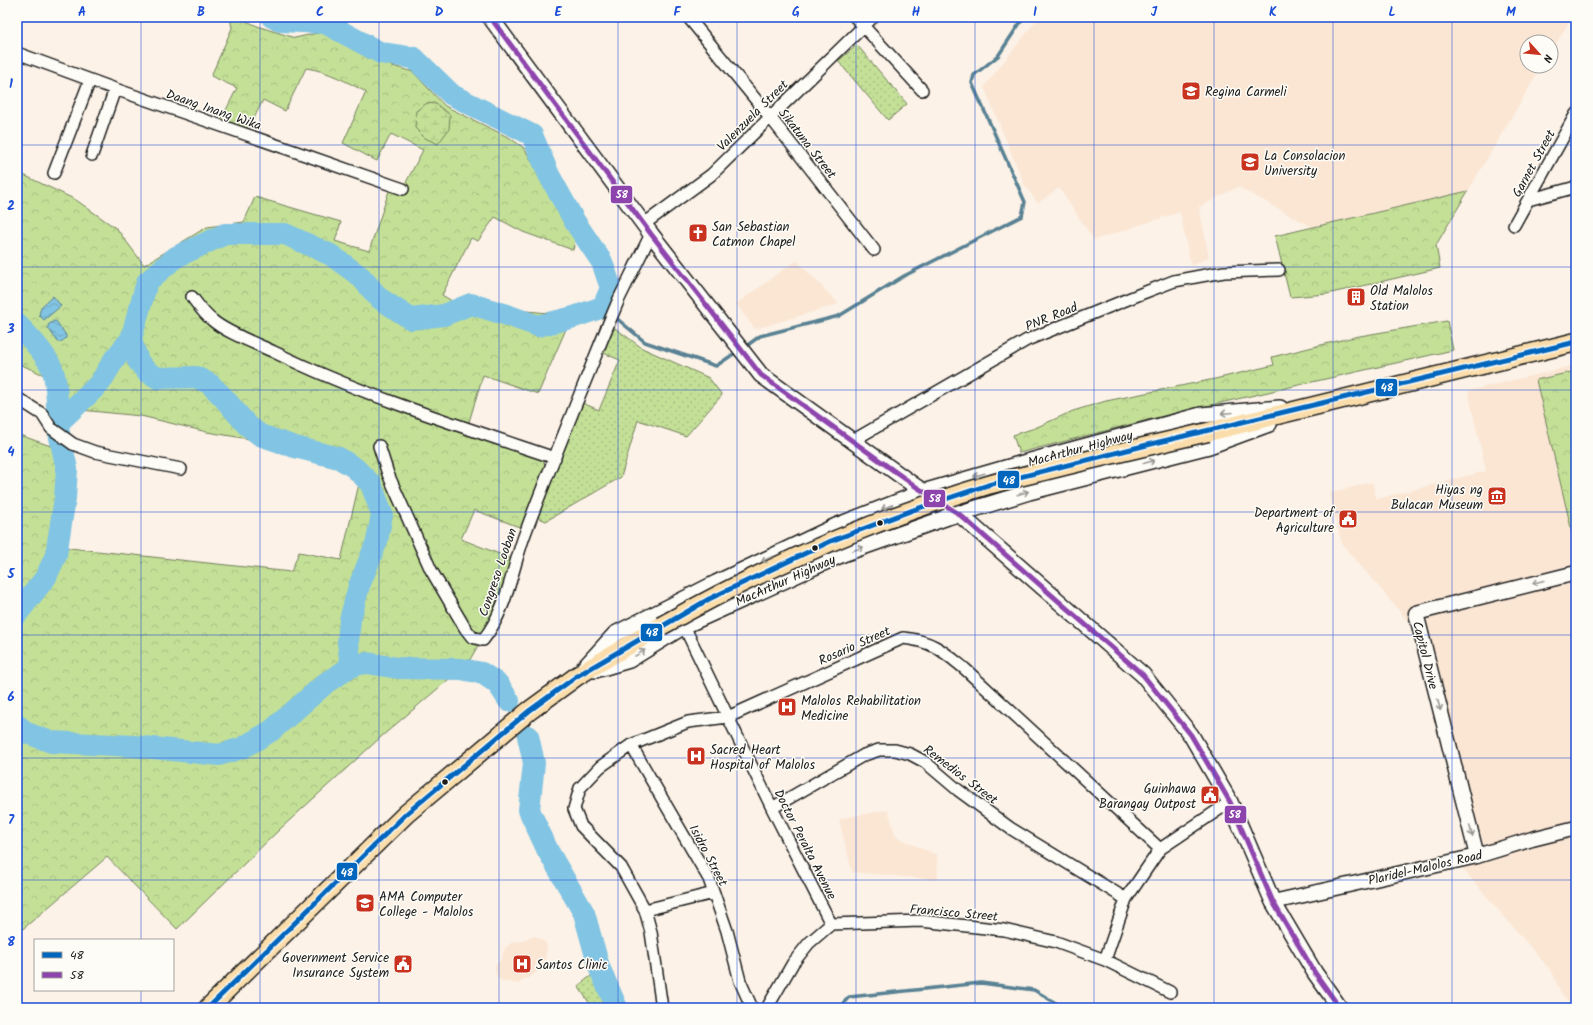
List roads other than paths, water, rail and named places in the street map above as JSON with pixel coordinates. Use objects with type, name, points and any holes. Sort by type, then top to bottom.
[{"type":"highway","name":"MacArthur Highway","points":[[208,1008],[406,814],[509,728],[577,676],[660,626],[709,599],[831,541],[913,510],[988,485],[1150,444],[1208,432],[1576,342]]},
{"type":"main road","points":[[490,17],[648,229],[762,375],[775,386],[923,492],[959,514],[1143,675],[1191,735],[1230,802],[1273,902],[1315,973],[1340,1008]]},
{"type":"main road","name":"MacArthur Highway","points":[[577,676],[615,634],[716,583],[836,526],[923,492],[1023,463],[1201,416],[1322,404]]},
{"type":"main road","name":"MacArthur Highway","points":[[577,676],[629,660],[684,626],[843,554],[959,514],[1029,492],[1209,446],[1322,404]]},
{"type":"street","name":"Sikatuna Street","points":[[688,17],[770,117],[874,250]]},
{"type":"street","name":"Valenzuela Street","points":[[648,229],[711,175],[770,117],[859,21],[873,17]]},
{"type":"street","points":[[859,21],[922,90]]},
{"type":"street","name":"Daang Inang Wika","points":[[17,53],[403,190]]},
{"type":"street","points":[[54,173],[90,80]]},
{"type":"street","points":[[92,155],[115,89]]},
{"type":"street","name":"Garnet Street","points":[[1514,224],[1576,114]]},
{"type":"street","points":[[1528,200],[1576,187]]},
{"type":"street","name":"Congreso Looban","points":[[380,446],[388,474],[431,570],[465,628],[472,637],[483,640],[493,628],[525,532],[615,307],[648,229]]},
{"type":"street","name":"PNR Road","points":[[852,441],[1027,340],[1149,291],[1174,281],[1224,272],[1279,270]]},
{"type":"street","points":[[192,297],[204,313],[220,326],[295,363],[365,393],[411,410],[555,458]]},
{"type":"street","points":[[17,398],[42,414],[51,428],[73,444],[95,452],[181,469]]},
{"type":"street","name":"Capitol Drive","points":[[1477,856],[1416,613],[1576,573]]},
{"type":"street","name":"Doctor Peralta Avenue","points":[[684,626],[772,808],[831,924]]},
{"type":"street","name":"Rosario Street","points":[[645,910],[621,867],[581,826],[574,809],[580,788],[600,767],[631,745],[688,722],[728,717],[903,638],[920,640],[943,650],[1160,849]]},
{"type":"street","name":"Isidro Street","points":[[631,745],[709,879],[727,932],[740,981],[752,1008]]},
{"type":"street","name":"Remedios Street","points":[[772,808],[864,755],[879,750],[895,750],[910,754],[925,762],[958,790],[1010,828],[1126,899]]},
{"type":"street","points":[[1105,960],[1126,899],[1160,849],[1230,802]]},
{"type":"street","name":"Plaridel-Malolos Road","points":[[1273,902],[1477,856],[1532,839],[1576,828]]},
{"type":"street","points":[[662,1008],[651,932],[645,910],[714,893]]},
{"type":"street","name":"Francisco Street","points":[[831,924],[921,921],[1004,930],[1056,942],[1105,960],[1170,992]]},
{"type":"street","points":[[767,1008],[793,963],[808,943],[831,924]]},
{"type":"water","points":[[53,296],[61,306],[44,320],[39,315],[41,307]]},
{"type":"water","points":[[56,321],[66,335],[66,338],[61,342],[58,342],[48,328],[48,325]]},
{"type":"waterway","points":[[17,324],[42,353],[53,371],[55,377],[57,424],[100,383],[115,358],[131,339],[147,282],[176,257],[225,234],[285,234],[331,255],[361,277],[379,298],[411,319],[444,315],[471,304],[538,326],[574,317],[603,307],[611,288],[602,262],[575,222],[549,175],[532,135],[452,95],[414,58],[381,53],[325,23],[280,21],[272,17]]},
{"type":"waterway","points":[[745,347],[760,336],[839,316],[904,276],[1022,216],[1025,202],[972,83],[974,75],[998,56],[1024,17]]},
{"type":"waterway","points":[[603,307],[645,342],[716,366],[738,351]]},
{"type":"waterway","points":[[131,339],[138,361],[146,371],[158,378],[196,377],[210,384],[247,425],[260,435],[295,447],[339,458],[355,468],[371,484],[382,514],[377,541],[359,586],[350,620],[348,642],[351,667]]},
{"type":"waterway","points":[[17,614],[46,577],[56,555],[65,498],[67,469],[57,424]]},
{"type":"waterway","points":[[17,725],[27,733],[51,742],[134,746],[219,755],[242,748],[271,731],[327,682],[351,667],[367,663],[398,668],[461,669],[482,673],[498,684],[509,701]]},
{"type":"waterway","points":[[528,736],[534,763],[529,810],[548,851],[584,913],[599,967],[617,1008]]},
{"type":"waterway","points":[[839,1008],[849,997],[981,983],[1034,990],[1064,1008]]},
{"type":"place","name":"Regina Carmeli","points":[[1191,91]]},
{"type":"place","name":"La Consolacion University","points":[[1250,162]]},
{"type":"place","name":"San Sebastian Catmon Chapel","points":[[698,233]]},
{"type":"place","name":"Old Malolos Station","points":[[1356,297]]},
{"type":"place","name":"Hiyas ng Bulacan Museum","points":[[1497,496]]},
{"type":"place","name":"Department of Agriculture","points":[[1348,519]]},
{"type":"place","name":"Malolos Rehabilitation Medicine","points":[[787,707]]},
{"type":"place","name":"Sacred Heart Hospital of Malolos","points":[[696,756]]},
{"type":"place","name":"Guinhawa Barangay Outpost","points":[[1210,795]]},
{"type":"place","name":"AMA Computer College - Malolos","points":[[365,903]]},
{"type":"place","name":"Government Service Insurance System","points":[[403,964]]},
{"type":"place","name":"Santos Clinic","points":[[522,964]]}]
